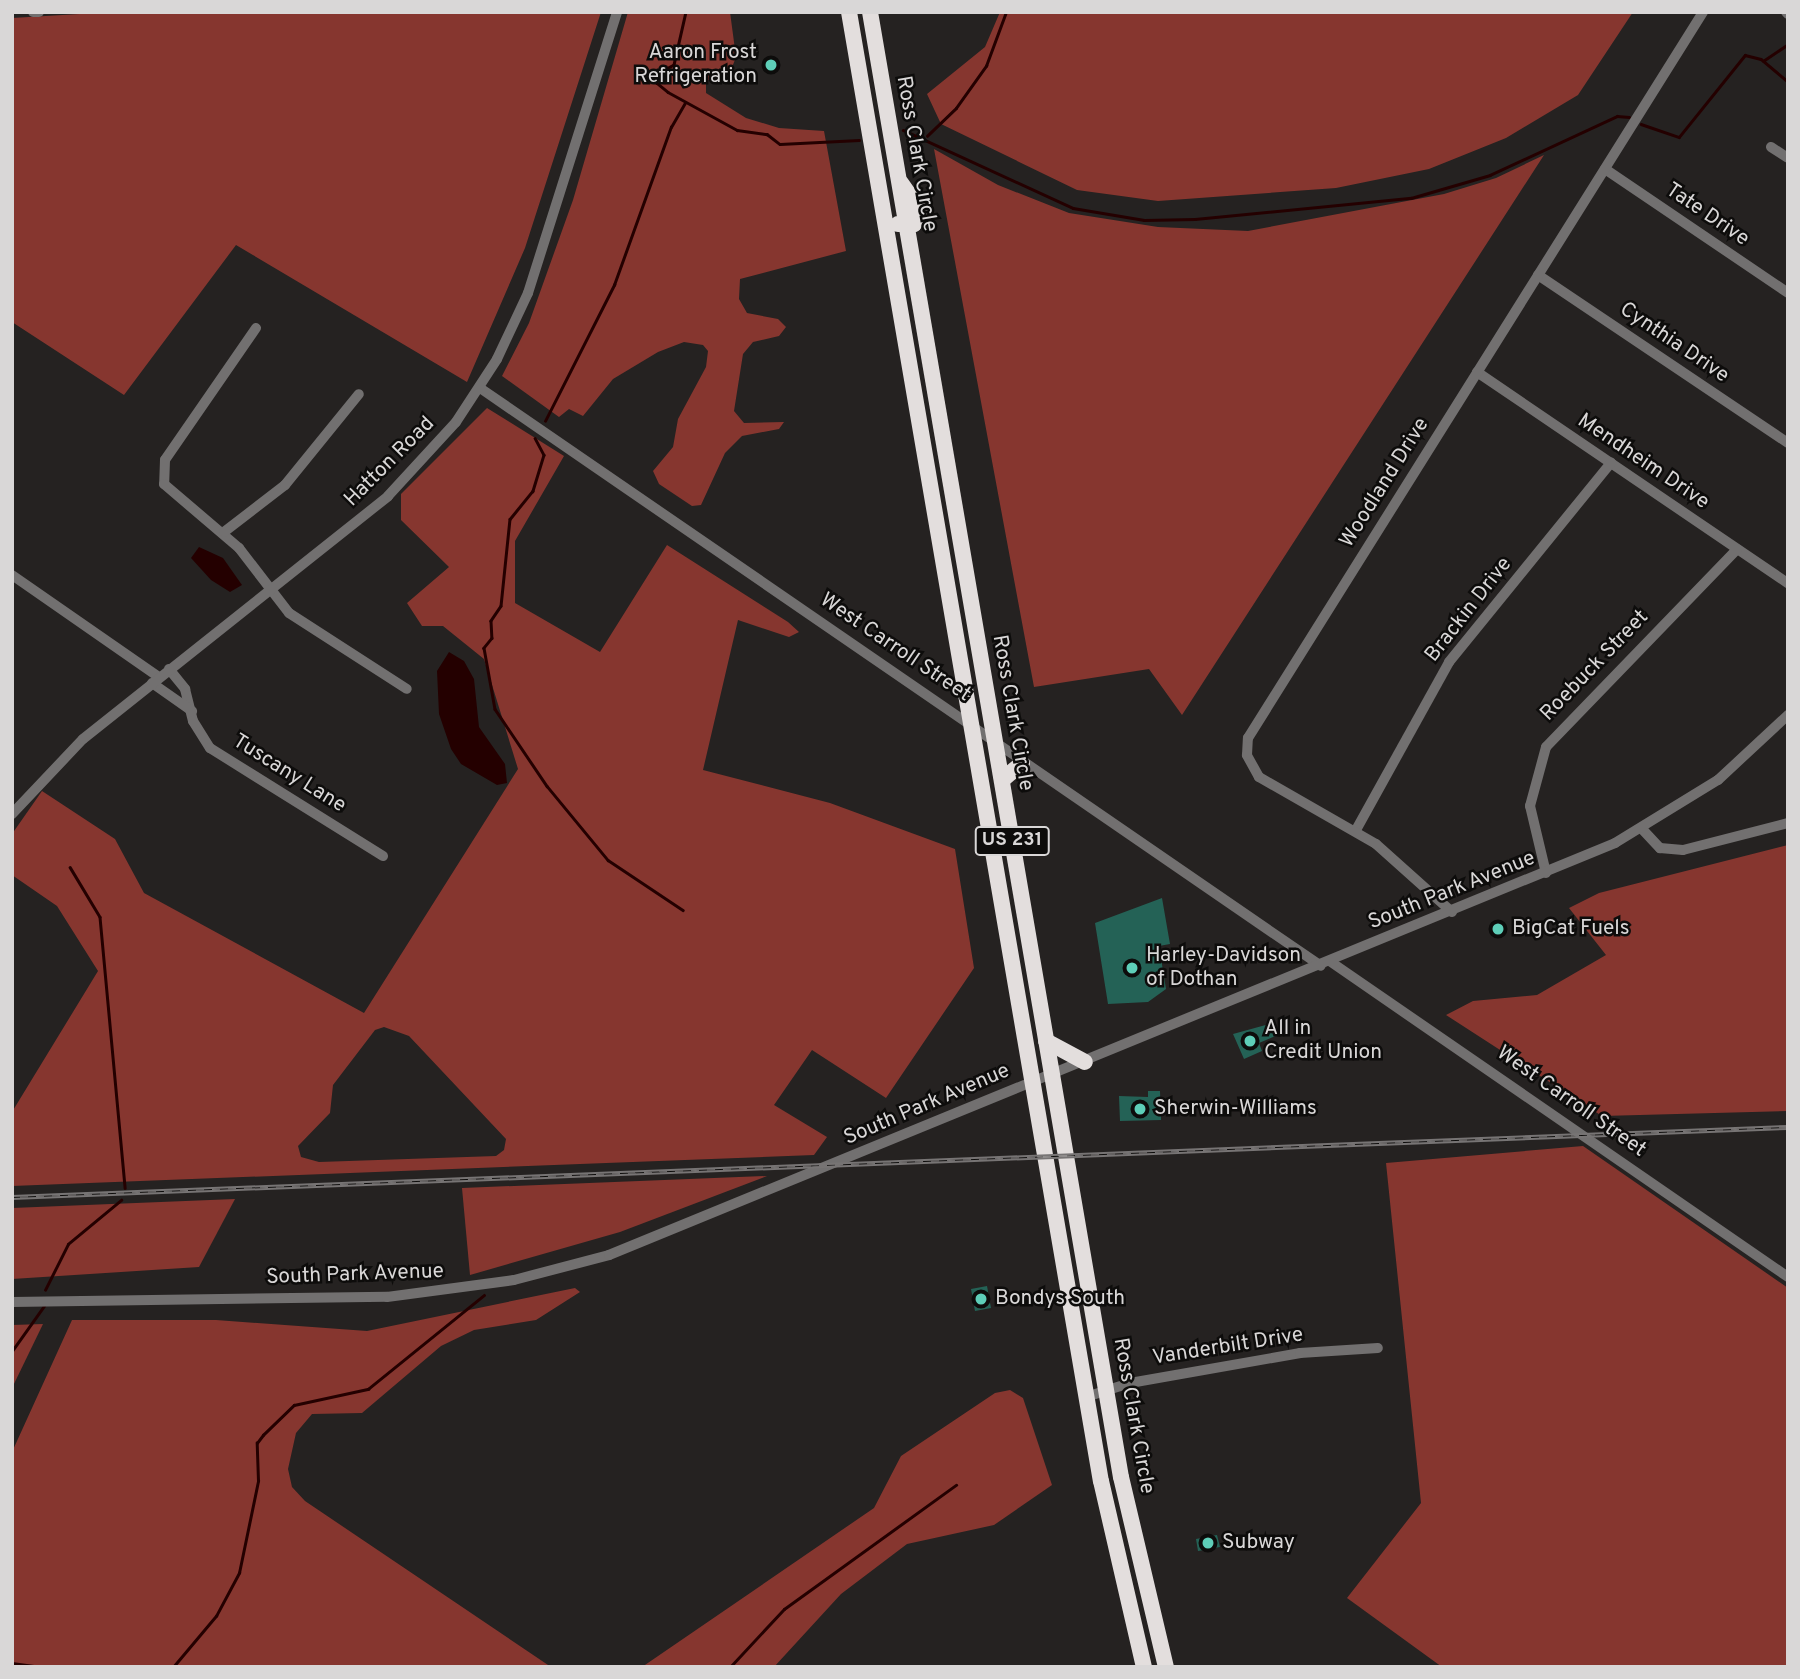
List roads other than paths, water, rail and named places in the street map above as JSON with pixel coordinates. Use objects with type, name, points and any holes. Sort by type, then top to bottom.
[{"type":"highway","name":"Ross Clark Circle","points":[[849,12],[1086,1397],[1113,1542],[1144,1667]]},
{"type":"highway","name":"Ross Clark Circle","points":[[870,12],[1107,1393],[1134,1537],[1166,1667]]},
{"type":"highway","points":[[882,211],[907,225]]},
{"type":"highway","points":[[911,376],[932,372]]},
{"type":"highway","points":[[1002,780],[1021,763]]},
{"type":"highway","points":[[992,851],[1013,847]]},
{"type":"highway","points":[[1015,981],[1035,977]]},
{"type":"highway","points":[[1046,1041],[1085,1062]]},
{"type":"highway","points":[[1113,1542],[1134,1537]]},
{"type":"highway","points":[[1138,1646],[1158,1640]]},
{"type":"street","points":[[33,12],[40,12]]},
{"type":"street","name":"Hatton Road","points":[[12,814],[58,762],[155,680],[413,473],[480,388],[538,267],[617,12]]},
{"type":"street","name":"Woodland Drive","points":[[1452,912],[1415,873],[1356,830],[1259,777],[1247,755],[1248,738],[1703,12]]},
{"type":"street","points":[[1771,147],[1788,158]]},
{"type":"street","name":"Tate Drive","points":[[1605,169],[1788,293]]},
{"type":"street","name":"Cynthia Drive","points":[[1538,275],[1788,443]]},
{"type":"street","points":[[256,328],[172,449],[162,473],[169,491],[224,532],[271,589],[308,628],[407,689]]},
{"type":"street","name":"Mendheim Drive","points":[[1477,372],[1788,583]]},
{"type":"street","name":"West Carroll Street","points":[[480,388],[970,723],[1021,763],[1326,964],[1788,1277]]},
{"type":"street","points":[[224,532],[285,485],[359,394]]},
{"type":"street","name":"Brackin Drive","points":[[1356,830],[1449,662],[1611,463]]},
{"type":"street","name":"Roebuck Street","points":[[1546,873],[1530,806],[1546,747],[1737,549]]},
{"type":"street","name":"Tuscany Lane","points":[[12,575],[155,680],[192,711]]},
{"type":"street","name":"Tuscany Lane","points":[[169,669],[186,689],[192,711],[210,748],[383,856]]},
{"type":"street","name":"South Park Avenue","points":[[12,1301],[387,1297],[514,1280],[639,1244],[1326,964],[1643,830],[1718,780],[1788,715]]},
{"type":"street","points":[[1643,830],[1660,848],[1683,850],[1788,823]]},
{"type":"street","name":"Vanderbilt Drive","points":[[1086,1397],[1107,1393],[1130,1383],[1293,1355],[1378,1348]]},
{"type":"waterway","points":[[686,12],[674,65],[657,74],[657,83],[668,92],[737,130],[767,134],[780,144],[859,140]]},
{"type":"waterway","points":[[927,136],[956,108],[986,66],[1006,12]]},
{"type":"waterway","points":[[1763,61],[1788,44]]},
{"type":"waterway","points":[[1641,124],[1679,137],[1745,55],[1761,59],[1788,82]]},
{"type":"waterway","points":[[545,421],[614,285],[671,127],[685,103]]},
{"type":"waterway","points":[[903,130],[1073,208],[1144,220],[1195,219],[1411,198],[1490,175],[1617,116],[1629,117]]},
{"type":"waterway","points":[[535,438],[544,455],[533,491],[510,519],[501,606],[491,621],[492,638],[484,648],[495,709],[547,786],[608,860],[683,910]]},
{"type":"waterway","points":[[70,867],[100,917],[125,1188]]},
{"type":"waterway","points":[[45,1290],[68,1244],[121,1200]]},
{"type":"waterway","points":[[173,1667],[216,1616],[239,1573],[258,1481],[257,1443],[263,1435],[294,1405],[368,1389],[484,1295]]},
{"type":"waterway","points":[[12,1351],[44,1306]]},
{"type":"waterway","points":[[730,1667],[784,1609],[956,1485]]},
{"type":"waterway","points":[[12,1663],[39,1667]]},
{"type":"railway","points":[[12,1197],[1788,1127]]},
{"type":"place","name":"Aaron Frost Refrigeration","points":[[771,65]]},
{"type":"place","name":"BigCat Fuels","points":[[1498,929]]},
{"type":"place","name":"Harley-Davidson of Dothan","points":[[1132,968]]},
{"type":"place","name":"All in Credit Union","points":[[1250,1041]]},
{"type":"place","name":"Sherwin-Williams","points":[[1140,1109]]},
{"type":"place","name":"Bondys South","points":[[981,1299]]},
{"type":"place","name":"Subway","points":[[1208,1543]]}]
